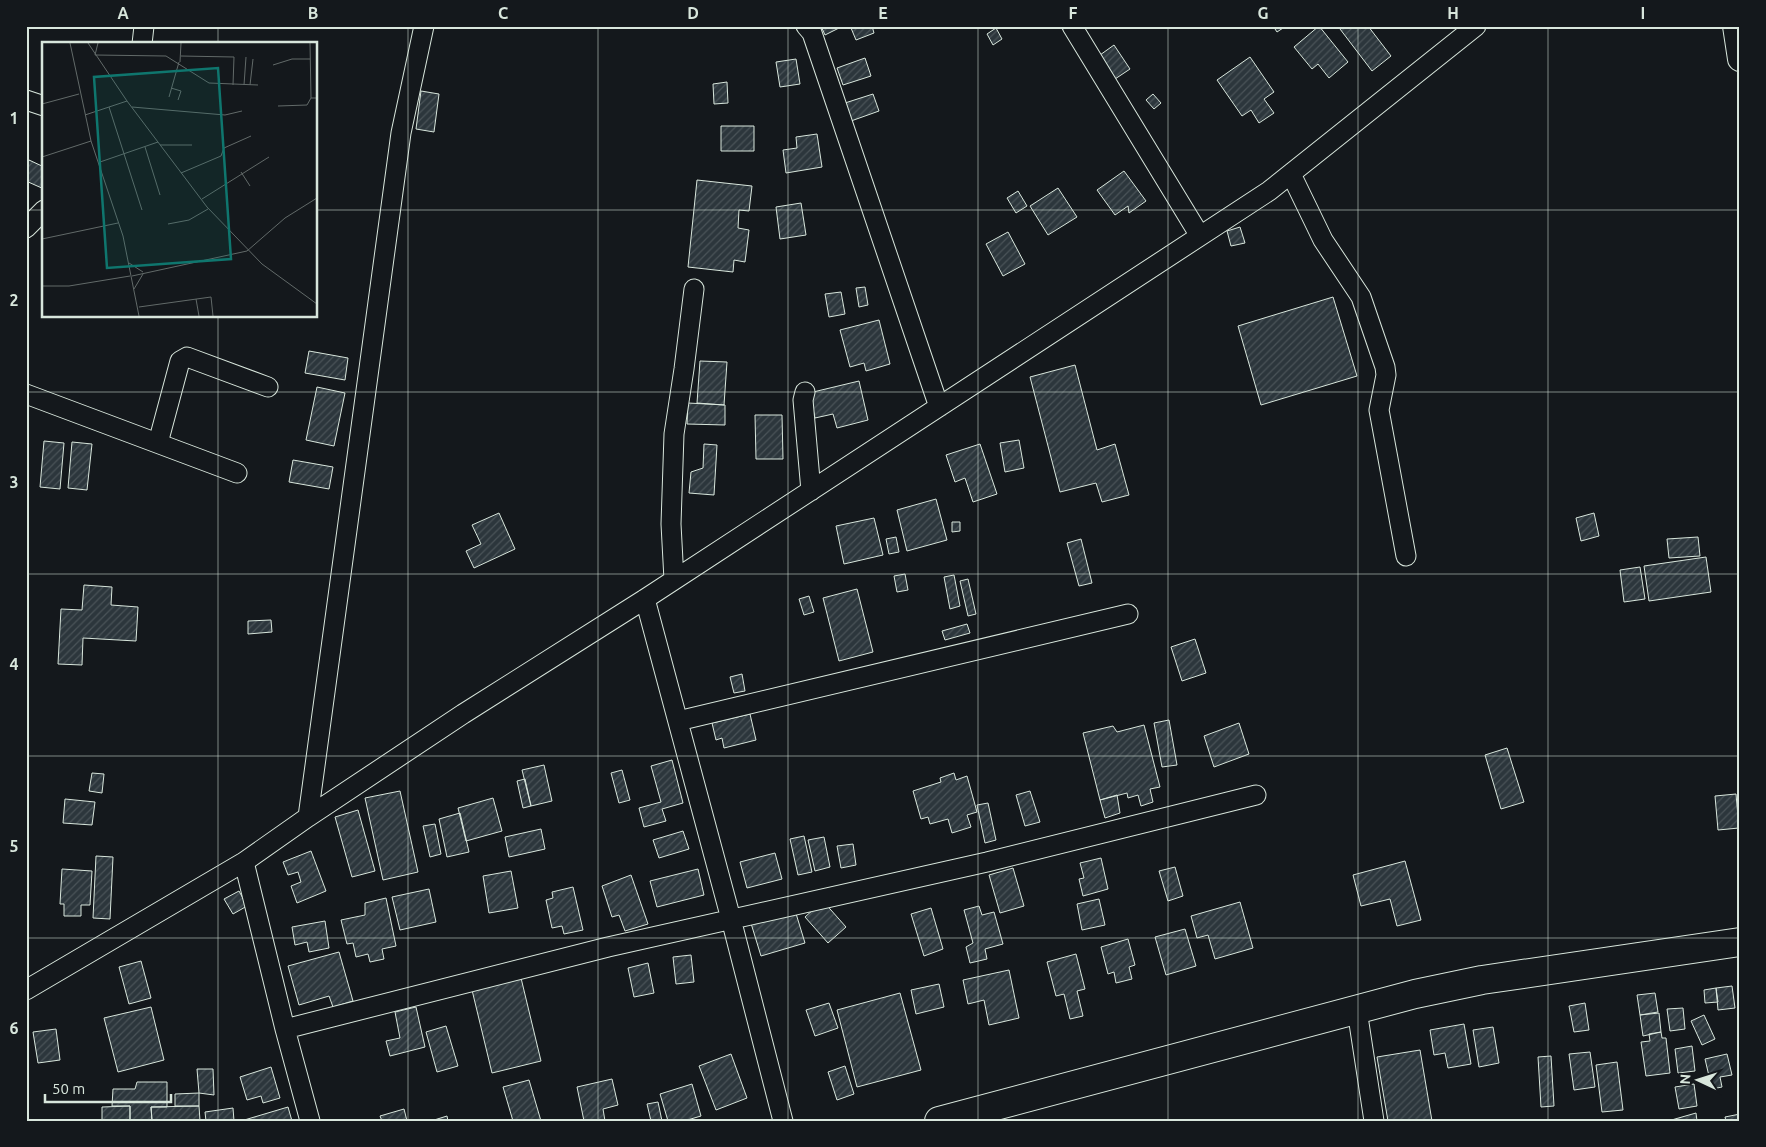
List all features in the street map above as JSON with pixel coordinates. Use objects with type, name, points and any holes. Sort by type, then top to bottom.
[{"type":"highway","points":[[939,1121],[1415,994],[1482,980],[1739,942]]},
{"type":"main road","points":[[1735,26],[1740,59]]},
{"type":"street","points":[[142,42],[144,26]]},
{"type":"street","points":[[308,817],[401,133],[424,26]]},
{"type":"street","points":[[806,26],[812,33],[939,407]]},
{"type":"street","points":[[1072,26],[1200,236]]},
{"type":"street","points":[[26,990],[244,862],[463,714],[645,599],[1269,191],[1476,26]]},
{"type":"street","points":[[26,100],[42,105]]},
{"type":"street","points":[[1291,174],[1323,240],[1361,296],[1385,367],[1386,375],[1380,410],[1406,556]]},
{"type":"street","points":[[26,228],[42,212]]},
{"type":"street","points":[[674,580],[671,524],[674,434],[694,290]]},
{"type":"street","points":[[158,444],[180,361],[187,358],[268,387]]},
{"type":"street","points":[[805,392],[803,400],[811,491]]},
{"type":"street","points":[[26,394],[236,473]]},
{"type":"street","points":[[645,599],[783,1121]]},
{"type":"street","points":[[678,721],[1128,614]]},
{"type":"street","points":[[285,1029],[608,947],[987,862],[1256,795]]},
{"type":"street","points":[[244,862],[285,1029],[310,1121]]},
{"type":"street","points":[[1357,1010],[1374,1121]]},
{"type":"building","points":[[821,26],[843,26],[825,35]]},
{"type":"building","points":[[856,26],[872,26],[874,33],[856,40],[851,28]]},
{"type":"building","points":[[1273,26],[1286,26],[1277,32]]},
{"type":"building","points":[[1319,26],[1348,62],[1329,78],[1318,64],[1312,69],[1294,47]]},
{"type":"building","points":[[1343,26],[1368,26],[1391,56],[1372,71],[1340,29]]},
{"type":"building","points":[[996,28],[1002,39],[993,45],[987,34]]},
{"type":"building","points":[[1114,45],[1130,69],[1109,83],[1093,60]]},
{"type":"building","points":[[1250,57],[1274,92],[1264,99],[1274,113],[1259,123],[1251,110],[1242,116],[1217,80]]},
{"type":"building","points":[[865,58],[871,76],[843,85],[837,68]]},
{"type":"building","points":[[796,59],[800,84],[780,87],[776,62]]},
{"type":"building","points":[[727,82],[728,103],[714,104],[713,84]]},
{"type":"building","points":[[421,91],[439,94],[434,132],[416,129]]},
{"type":"building","points":[[873,94],[879,111],[851,121],[845,103]]},
{"type":"building","points":[[1153,94],[1161,103],[1154,109],[1146,100]]},
{"type":"building","points":[[721,126],[754,126],[754,151],[721,151]]},
{"type":"building","points":[[817,134],[822,167],[786,173],[783,150],[797,148],[796,137]]},
{"type":"building","points":[[29,160],[42,166],[42,188],[26,181],[26,167]]},
{"type":"building","points":[[1124,171],[1146,201],[1129,213],[1128,206],[1115,215],[1097,190]]},
{"type":"building","points":[[697,180],[752,186],[749,211],[739,210],[738,228],[749,230],[745,262],[734,260],[733,272],[688,267]]},
{"type":"building","points":[[1058,188],[1077,217],[1048,235],[1030,206]]},
{"type":"building","points":[[1018,191],[1027,206],[1016,213],[1007,198]]},
{"type":"building","points":[[801,203],[806,235],[780,239],[776,207]]},
{"type":"building","points":[[1240,227],[1245,243],[1231,246],[1227,231]]},
{"type":"building","points":[[1008,232],[1025,264],[1003,276],[986,244]]},
{"type":"building","points":[[865,287],[868,305],[859,307],[856,288]]},
{"type":"building","points":[[841,292],[845,314],[829,317],[825,294]]},
{"type":"building","points":[[1333,297],[1357,376],[1261,405],[1238,326]]},
{"type":"building","points":[[879,320],[890,364],[866,371],[864,363],[850,367],[840,330]]},
{"type":"building","points":[[309,351],[348,358],[345,380],[305,373]]},
{"type":"building","points":[[700,361],[727,362],[724,405],[697,403]]},
{"type":"building","points":[[1075,365],[1097,450],[1115,444],[1129,495],[1102,502],[1096,483],[1060,492],[1030,377]]},
{"type":"building","points":[[859,381],[868,420],[837,428],[833,414],[815,418],[809,393]]},
{"type":"building","points":[[317,387],[345,393],[334,446],[306,440]]},
{"type":"building","points":[[688,403],[725,405],[725,425],[687,424]]},
{"type":"building","points":[[755,415],[782,415],[783,459],[756,459]]},
{"type":"building","points":[[1019,440],[1024,468],[1005,472],[1000,443]]},
{"type":"building","points":[[44,441],[64,443],[60,489],[40,487]]},
{"type":"building","points":[[72,442],[92,444],[87,490],[68,488]]},
{"type":"building","points":[[704,444],[717,445],[714,495],[689,493],[691,472],[703,468]]},
{"type":"building","points":[[980,444],[997,494],[973,502],[965,478],[955,482],[946,455]]},
{"type":"building","points":[[293,460],[333,467],[329,489],[289,482]]},
{"type":"building","points":[[936,499],[947,540],[907,551],[897,510]]},
{"type":"building","points":[[499,513],[515,549],[474,568],[466,551],[481,544],[472,525]]},
{"type":"building","points":[[1594,513],[1599,536],[1581,541],[1576,518]]},
{"type":"building","points":[[874,518],[883,555],[844,564],[836,526]]},
{"type":"building","points":[[952,522],[960,522],[960,531],[952,532]]},
{"type":"building","points":[[896,537],[899,552],[889,554],[886,539]]},
{"type":"building","points":[[1698,537],[1700,556],[1669,558],[1667,539]]},
{"type":"building","points":[[1081,539],[1092,583],[1079,586],[1067,543]]},
{"type":"building","points":[[1706,557],[1711,592],[1649,601],[1644,566]]},
{"type":"building","points":[[1640,567],[1645,599],[1624,602],[1620,570]]},
{"type":"building","points":[[905,574],[908,590],[897,592],[894,576]]},
{"type":"building","points":[[954,575],[960,606],[950,609],[944,577]]},
{"type":"building","points":[[968,579],[976,614],[968,616],[960,581]]},
{"type":"building","points":[[84,585],[112,587],[111,605],[138,607],[136,641],[83,638],[82,665],[58,664],[61,609],[82,610]]},
{"type":"building","points":[[857,589],[873,652],[839,661],[823,598]]},
{"type":"building","points":[[809,596],[814,612],[804,615],[799,599]]},
{"type":"building","points":[[271,620],[272,632],[248,634],[248,621]]},
{"type":"building","points":[[967,624],[970,633],[945,640],[942,631]]},
{"type":"building","points":[[1195,639],[1206,673],[1182,681],[1171,647]]},
{"type":"building","points":[[742,674],[745,691],[734,693],[730,677]]},
{"type":"building","points":[[750,714],[756,740],[724,748],[722,738],[716,740],[712,723]]},
{"type":"building","points":[[1169,720],[1177,765],[1162,767],[1154,723]]},
{"type":"building","points":[[1239,723],[1249,754],[1214,767],[1204,736]]},
{"type":"building","points":[[1144,725],[1160,787],[1150,789],[1153,802],[1141,806],[1138,795],[1128,798],[1127,793],[1100,800],[1083,733],[1113,726],[1117,732]]},
{"type":"building","points":[[1507,748],[1524,802],[1501,809],[1485,755]]},
{"type":"building","points":[[672,760],[683,803],[662,809],[666,821],[644,827],[639,808],[661,802],[651,766]]},
{"type":"building","points":[[544,765],[552,801],[531,806],[522,770]]},
{"type":"building","points":[[622,770],[630,800],[619,803],[611,773]]},
{"type":"building","points":[[92,773],[104,774],[102,793],[89,791]]},
{"type":"building","points":[[954,773],[956,780],[967,776],[977,812],[967,815],[971,827],[952,833],[948,819],[930,824],[928,817],[921,819],[913,791],[941,782],[940,778]]},
{"type":"building","points":[[525,779],[531,806],[523,808],[517,781]]},
{"type":"building","points":[[400,791],[418,872],[383,880],[365,798]]},
{"type":"building","points":[[1030,791],[1040,822],[1025,826],[1016,795]]},
{"type":"building","points":[[1736,794],[1739,828],[1718,830],[1715,796]]},
{"type":"building","points":[[1117,795],[1120,813],[1105,818],[1100,800]]},
{"type":"building","points":[[493,798],[502,831],[466,841],[458,808]]},
{"type":"building","points":[[65,799],[95,802],[92,825],[63,823]]},
{"type":"building","points":[[988,803],[996,840],[985,843],[977,805]]},
{"type":"building","points":[[358,810],[375,871],[352,877],[335,817]]},
{"type":"building","points":[[460,813],[469,852],[447,857],[439,819]]},
{"type":"building","points":[[435,824],[441,854],[430,857],[423,826]]},
{"type":"building","points":[[541,829],[545,849],[509,857],[505,837]]},
{"type":"building","points":[[683,831],[689,849],[659,858],[653,840]]},
{"type":"building","points":[[804,836],[812,872],[798,875],[790,839]]},
{"type":"building","points":[[824,837],[830,867],[815,871],[808,840]]},
{"type":"building","points":[[853,844],[856,865],[841,868],[837,846]]},
{"type":"building","points":[[311,851],[326,891],[297,903],[291,886],[301,882],[298,872],[288,875],[283,862]]},
{"type":"building","points":[[775,853],[782,879],[747,888],[740,862]]},
{"type":"building","points":[[96,856],[113,857],[110,919],[93,918]]},
{"type":"building","points":[[1101,858],[1108,889],[1083,896],[1079,879],[1084,878],[1080,863]]},
{"type":"building","points":[[1405,861],[1421,920],[1397,926],[1390,899],[1361,906],[1353,875]]},
{"type":"building","points":[[1175,867],[1183,896],[1168,901],[1159,871]]},
{"type":"building","points":[[1013,868],[1024,906],[1000,913],[989,875]]},
{"type":"building","points":[[62,869],[92,871],[90,905],[81,905],[81,916],[64,916],[64,904],[60,904]]},
{"type":"building","points":[[698,869],[704,895],[657,907],[650,881]]},
{"type":"building","points":[[511,871],[518,908],[489,913],[483,876]]},
{"type":"building","points":[[631,875],[648,924],[625,931],[619,915],[612,917],[602,886]]},
{"type":"building","points":[[573,887],[583,930],[564,934],[562,926],[552,928],[546,900],[553,898],[552,892]]},
{"type":"building","points":[[429,889],[436,922],[400,930],[392,897]]},
{"type":"building","points":[[239,891],[247,906],[233,914],[224,899]]},
{"type":"building","points":[[386,898],[396,946],[382,949],[384,959],[370,962],[368,954],[356,957],[353,943],[347,944],[341,920],[365,915],[365,903]]},
{"type":"building","points":[[1099,899],[1105,925],[1082,930],[1077,904]]},
{"type":"building","points":[[823,901],[846,927],[828,943],[805,917]]},
{"type":"building","points":[[1240,902],[1253,948],[1215,959],[1208,935],[1197,938],[1191,916]]},
{"type":"building","points":[[979,906],[982,915],[994,912],[1003,944],[985,949],[987,959],[970,963],[966,947],[973,943],[964,910]]},
{"type":"building","points":[[794,907],[805,943],[761,956],[750,920]]},
{"type":"building","points":[[931,908],[943,949],[924,956],[911,914]]},
{"type":"building","points":[[325,921],[329,948],[309,952],[307,942],[295,945],[292,927]]},
{"type":"building","points":[[1185,929],[1196,966],[1166,975],[1155,937]]},
{"type":"building","points":[[1128,939],[1135,965],[1129,967],[1132,979],[1116,983],[1114,972],[1108,974],[1101,947]]},
{"type":"building","points":[[339,952],[353,1001],[333,1007],[329,996],[299,1005],[288,966]]},
{"type":"building","points":[[1076,954],[1085,989],[1077,991],[1083,1016],[1070,1019],[1064,994],[1056,996],[1047,962]]},
{"type":"building","points":[[691,955],[694,982],[676,984],[673,957]]},
{"type":"building","points":[[141,961],[151,998],[129,1004],[119,967]]},
{"type":"building","points":[[648,963],[654,993],[634,997],[628,968]]},
{"type":"building","points":[[1009,970],[1019,1018],[989,1025],[984,1000],[968,1004],[963,980]]},
{"type":"building","points":[[521,978],[541,1061],[492,1073],[472,990]]},
{"type":"building","points":[[939,984],[944,1007],[916,1014],[911,990]]},
{"type":"building","points":[[1732,986],[1735,1008],[1718,1010],[1716,988]]},
{"type":"building","points":[[1716,988],[1718,1002],[1705,1003],[1704,990]]},
{"type":"building","points":[[900,993],[921,1070],[857,1087],[837,1010]]},
{"type":"building","points":[[1655,993],[1658,1012],[1640,1015],[1637,995]]},
{"type":"building","points":[[829,1003],[838,1028],[815,1036],[806,1010]]},
{"type":"building","points":[[1585,1003],[1589,1030],[1574,1032],[1569,1006]]},
{"type":"building","points":[[151,1007],[164,1060],[118,1072],[104,1018]]},
{"type":"building","points":[[416,1007],[425,1047],[390,1056],[386,1041],[400,1038],[395,1012]]},
{"type":"building","points":[[1683,1008],[1685,1029],[1670,1031],[1667,1009]]},
{"type":"building","points":[[1659,1013],[1661,1032],[1643,1036],[1640,1015]]},
{"type":"building","points":[[1704,1015],[1715,1039],[1702,1045],[1691,1021]]},
{"type":"building","points":[[1464,1024],[1471,1064],[1448,1068],[1445,1053],[1434,1055],[1430,1030]]},
{"type":"building","points":[[446,1026],[458,1066],[437,1072],[426,1032]]},
{"type":"building","points":[[1493,1027],[1499,1063],[1479,1067],[1473,1030]]},
{"type":"building","points":[[56,1029],[60,1060],[38,1063],[33,1032]]},
{"type":"building","points":[[1661,1032],[1662,1038],[1666,1038],[1670,1073],[1646,1076],[1641,1042],[1650,1041],[1649,1034]]},
{"type":"building","points":[[1692,1046],[1695,1071],[1678,1073],[1675,1049]]},
{"type":"building","points":[[1420,1050],[1432,1121],[1388,1121],[1377,1057]]},
{"type":"building","points":[[1590,1052],[1595,1087],[1574,1090],[1569,1054]]},
{"type":"building","points":[[731,1054],[747,1098],[716,1110],[699,1066]]},
{"type":"building","points":[[1727,1054],[1732,1075],[1720,1077],[1722,1087],[1712,1089],[1705,1059]]},
{"type":"building","points":[[1551,1056],[1554,1106],[1541,1107],[1538,1057]]},
{"type":"building","points":[[1617,1062],[1623,1110],[1602,1112],[1596,1065]]},
{"type":"building","points":[[845,1066],[854,1094],[837,1100],[828,1072]]},
{"type":"building","points":[[271,1067],[280,1098],[263,1103],[261,1096],[247,1100],[240,1077]]},
{"type":"building","points":[[197,1069],[213,1069],[214,1095],[199,1093]]},
{"type":"building","points":[[612,1079],[618,1105],[603,1109],[605,1121],[584,1121],[577,1087]]},
{"type":"building","points":[[529,1080],[541,1121],[513,1121],[503,1087]]},
{"type":"building","points":[[137,1082],[167,1082],[167,1107],[151,1107],[152,1121],[130,1121],[130,1106],[112,1106],[113,1089],[135,1089]]},
{"type":"building","points":[[692,1084],[701,1116],[684,1121],[668,1121],[660,1094]]},
{"type":"building","points":[[1694,1084],[1697,1106],[1679,1109],[1675,1087]]},
{"type":"building","points":[[199,1093],[199,1106],[175,1106],[175,1094]]},
{"type":"building","points":[[658,1102],[662,1121],[651,1121],[647,1104]]},
{"type":"building","points":[[130,1106],[130,1121],[102,1121],[102,1107]]},
{"type":"building","points":[[199,1106],[200,1121],[152,1121],[151,1107]]},
{"type":"building","points":[[288,1107],[292,1121],[241,1121]]},
{"type":"building","points":[[233,1108],[234,1121],[206,1121],[205,1112]]},
{"type":"building","points":[[404,1109],[407,1121],[382,1121],[380,1116]]},
{"type":"building","points":[[1696,1113],[1697,1121],[1668,1121]]},
{"type":"building","points":[[1740,1114],[1740,1121],[1726,1121],[1725,1117]]},
{"type":"building","points":[[447,1116],[448,1121],[431,1121]]}]
